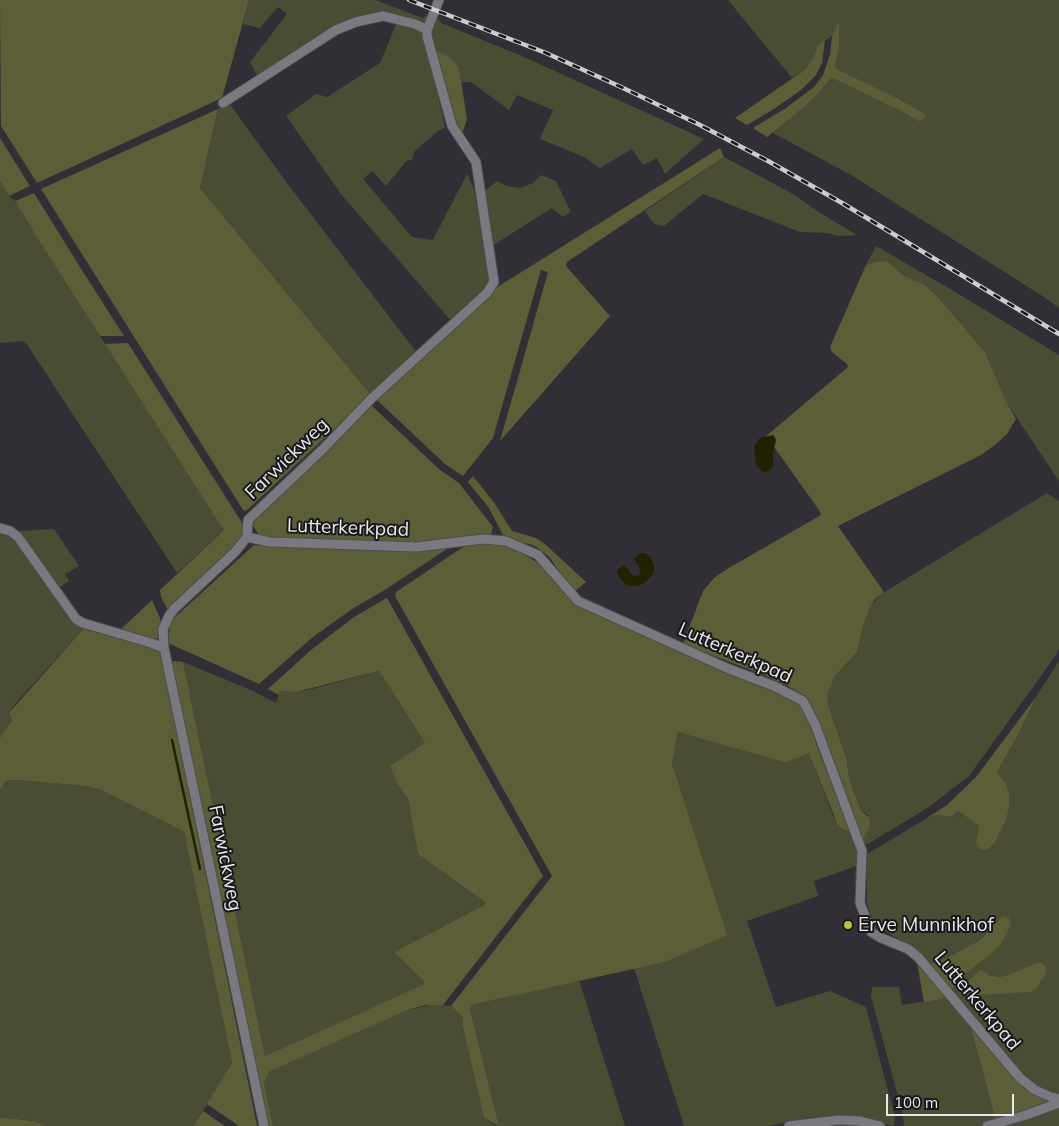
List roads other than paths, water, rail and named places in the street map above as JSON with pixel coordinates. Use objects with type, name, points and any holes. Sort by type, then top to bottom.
[{"type":"street","points":[[223,103],[336,30],[356,22],[383,16],[415,24],[427,30],[439,0]]},
{"type":"street","name":"Farwickweg","points":[[264,1126],[164,648],[163,628],[169,616],[235,552],[247,537],[248,520],[322,450],[377,393],[487,293],[494,282],[480,196],[479,173],[472,154],[458,138],[449,120],[427,30]]},
{"type":"street","points":[[0,528],[10,531],[18,537],[76,619],[83,623],[164,648]]},
{"type":"street","name":"Lutterkerkpad","points":[[247,537],[270,542],[417,547],[483,539],[506,541],[538,555],[578,601],[729,669],[774,686],[803,701],[815,724],[862,852],[860,903],[871,932],[908,949],[918,957],[1020,1078],[1035,1090],[1059,1099]]},
{"type":"street","points":[[987,1126],[1059,1103]]},
{"type":"street","points":[[789,1126],[839,1120],[860,1121],[880,1126]]},
{"type":"waterway","points":[[172,740],[200,869]]},
{"type":"railway","points":[[409,0],[546,53],[698,124],[842,203],[1059,334]]},
{"type":"place","name":"Erve Munnikhof","points":[[848,925]]}]
